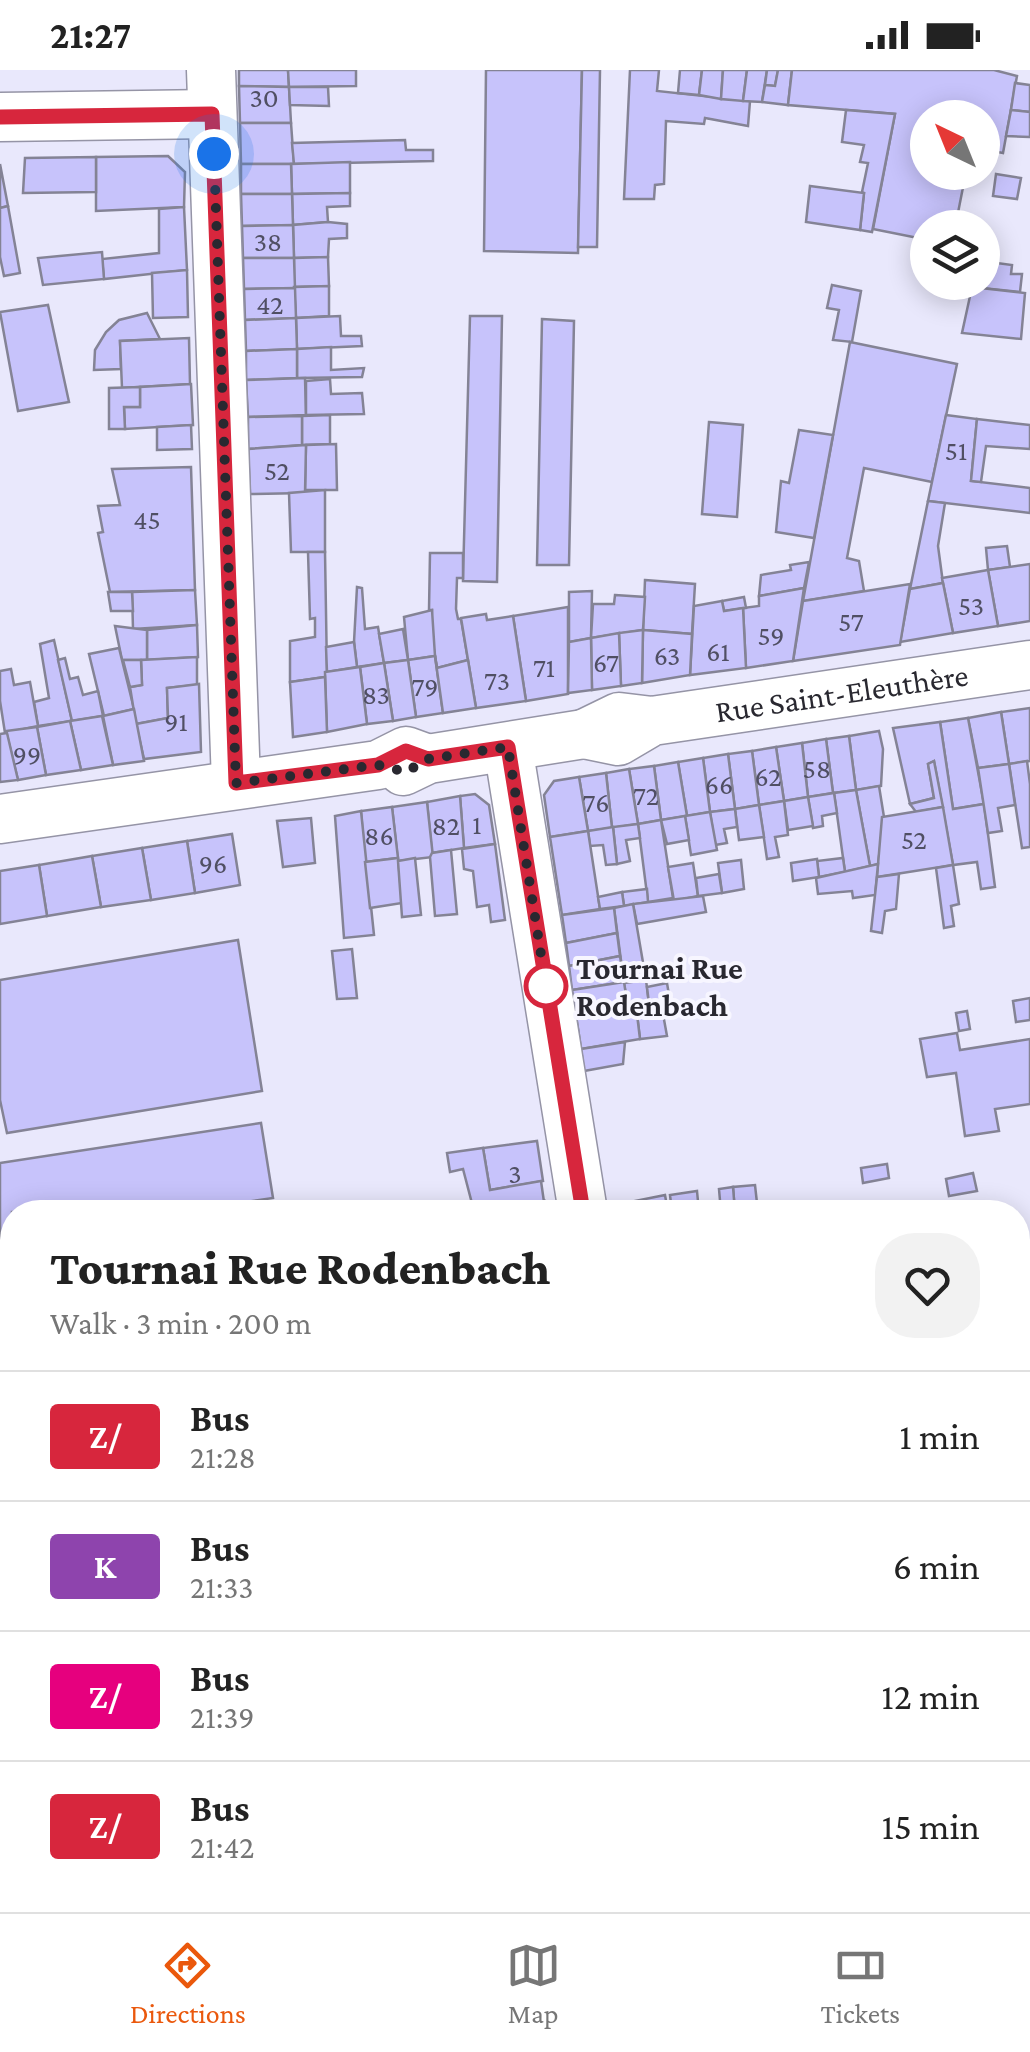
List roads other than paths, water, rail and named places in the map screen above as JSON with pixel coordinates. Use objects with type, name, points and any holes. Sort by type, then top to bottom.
[{"type":"street","points":[[0,117],[212,92],[236,783]]},
{"type":"street","name":"Rue Saint-Eleuthère","points":[[0,819],[378,765],[406,751],[428,759],[508,747],[584,734],[619,717],[652,720],[1030,665]]},
{"type":"street","points":[[508,747],[581,1200]]},
{"type":"place","name":"Tournai Rue Rodenbach","points":[[546,986]]}]
